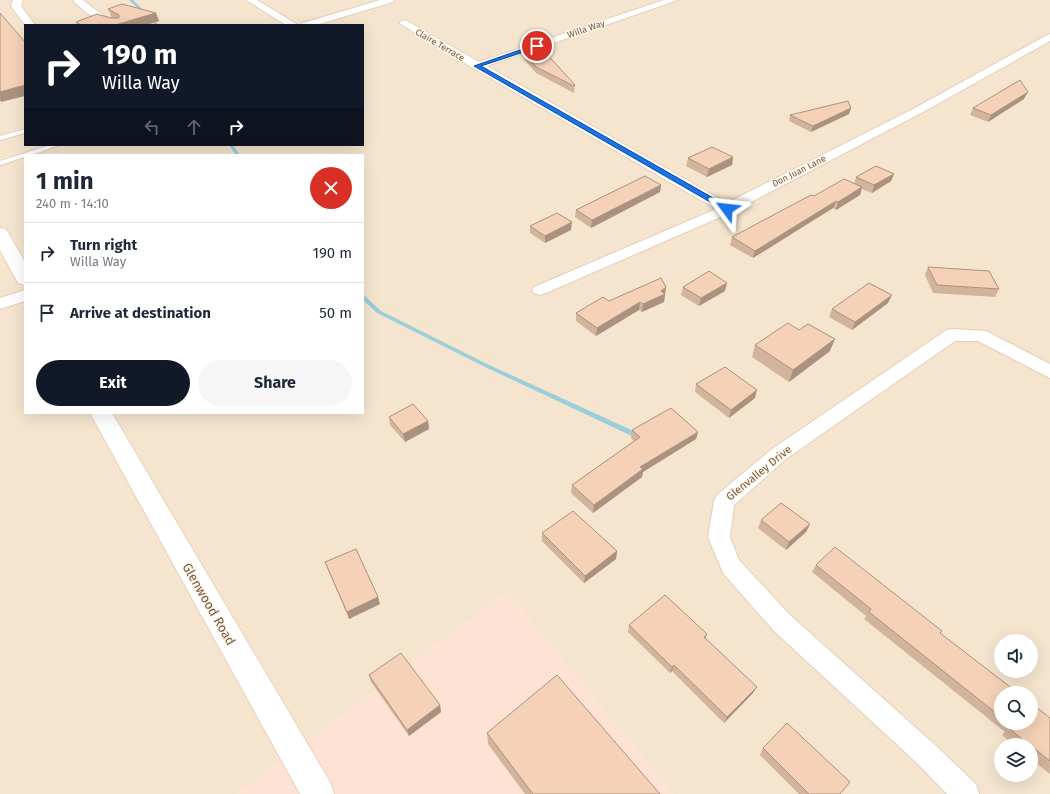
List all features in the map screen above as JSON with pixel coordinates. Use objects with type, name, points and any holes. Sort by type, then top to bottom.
[{"type":"main road","points":[[0,233],[24,277]]},
{"type":"main road","name":"Glenwood Road","points":[[102,414],[318,794]]},
{"type":"street","points":[[18,0],[19,1],[16,6],[29,24]]},
{"type":"street","points":[[78,0],[92,12],[114,24]]},
{"type":"street","points":[[251,0],[291,24]]},
{"type":"street","points":[[309,24],[390,0]]},
{"type":"street","name":"Willa Way","points":[[477,66],[673,0]]},
{"type":"street","name":"Claire Terrace","points":[[404,23],[727,209]]},
{"type":"street","name":"Don Juan Lane","points":[[540,290],[727,209],[919,110],[1050,37]]},
{"type":"street","points":[[0,304],[24,296]]},
{"type":"street","name":"Glenvalley Drive","points":[[966,794],[926,754],[782,623],[731,566],[719,537],[724,501],[779,454],[951,336],[980,335],[1004,346],[1050,372]]},
{"type":"lane","points":[[0,138],[24,131]]},
{"type":"lane","points":[[28,154],[53,146]]},
{"type":"lane","points":[[0,163],[24,155]]},
{"type":"shaded area","points":[[0,0],[1050,0],[1050,794],[673,794],[507,592],[237,794],[0,794]]},
{"type":"shaded area","points":[[507,592],[673,794],[237,794]]},
{"type":"building","points":[[122,4],[156,13],[118,24],[79,24],[76,22],[97,14],[111,18],[119,18],[119,15],[108,9]]},
{"type":"building","points":[[0,13],[24,41],[24,85],[0,92]]},
{"type":"building","points":[[544,51],[575,85],[574,86],[536,67],[525,53]]},
{"type":"building","points":[[1020,80],[1028,92],[991,115],[973,108]]},
{"type":"building","points":[[848,101],[851,108],[813,126],[790,115]]},
{"type":"building","points":[[712,147],[733,157],[709,169],[688,158]]},
{"type":"building","points":[[876,166],[894,174],[874,185],[856,177]]},
{"type":"building","points":[[645,176],[661,185],[592,220],[576,210]]},
{"type":"building","points":[[844,179],[862,187],[838,202],[836,201],[755,251],[732,237],[811,195],[814,196]]},
{"type":"building","points":[[557,213],[572,222],[545,236],[530,226]]},
{"type":"building","points":[[928,267],[989,271],[999,289],[937,285]]},
{"type":"building","points":[[709,271],[727,283],[701,298],[683,287]]},
{"type":"building","points":[[661,278],[666,287],[661,291],[665,294],[643,304],[640,302],[597,328],[576,313],[603,297],[609,301]]},
{"type":"building","points":[[869,283],[892,295],[855,322],[832,309]]},
{"type":"building","points":[[788,323],[799,330],[808,324],[835,339],[793,370],[755,345]]},
{"type":"building","points":[[725,367],[757,390],[731,410],[696,384]]},
{"type":"building","points":[[413,404],[428,421],[403,434],[389,417]]},
{"type":"building","points":[[671,408],[698,432],[640,467],[643,469],[594,505],[572,485],[640,437],[632,430]]},
{"type":"building","points":[[781,503],[810,524],[789,542],[761,520]]},
{"type":"building","points":[[573,511],[617,551],[585,576],[542,533]]},
{"type":"building","points":[[835,547],[942,631],[940,633],[994,675],[994,678],[998,678],[1009,686],[994,686],[994,711],[869,612],[871,609],[816,565]]},
{"type":"building","points":[[356,549],[378,597],[347,612],[325,562]]},
{"type":"building","points":[[665,595],[707,634],[704,637],[757,687],[727,717],[674,665],[672,667],[629,625]]},
{"type":"building","points":[[401,653],[440,705],[407,730],[369,675]]},
{"type":"building","points":[[557,675],[660,794],[533,794],[487,733]]},
{"type":"building","points":[[1038,709],[1050,718],[1050,761],[1038,752],[1038,738],[1021,738],[1011,730],[1038,730]]},
{"type":"building","points":[[787,723],[850,782],[840,794],[809,794],[763,748]]},
{"type":"waterway","points":[[131,0],[156,24]]},
{"type":"waterway","points":[[232,146],[237,154]]},
{"type":"waterway","points":[[364,298],[379,312],[483,364],[638,436]]},
{"type":"route","points":[[537,46],[477,66],[727,209]]}]
